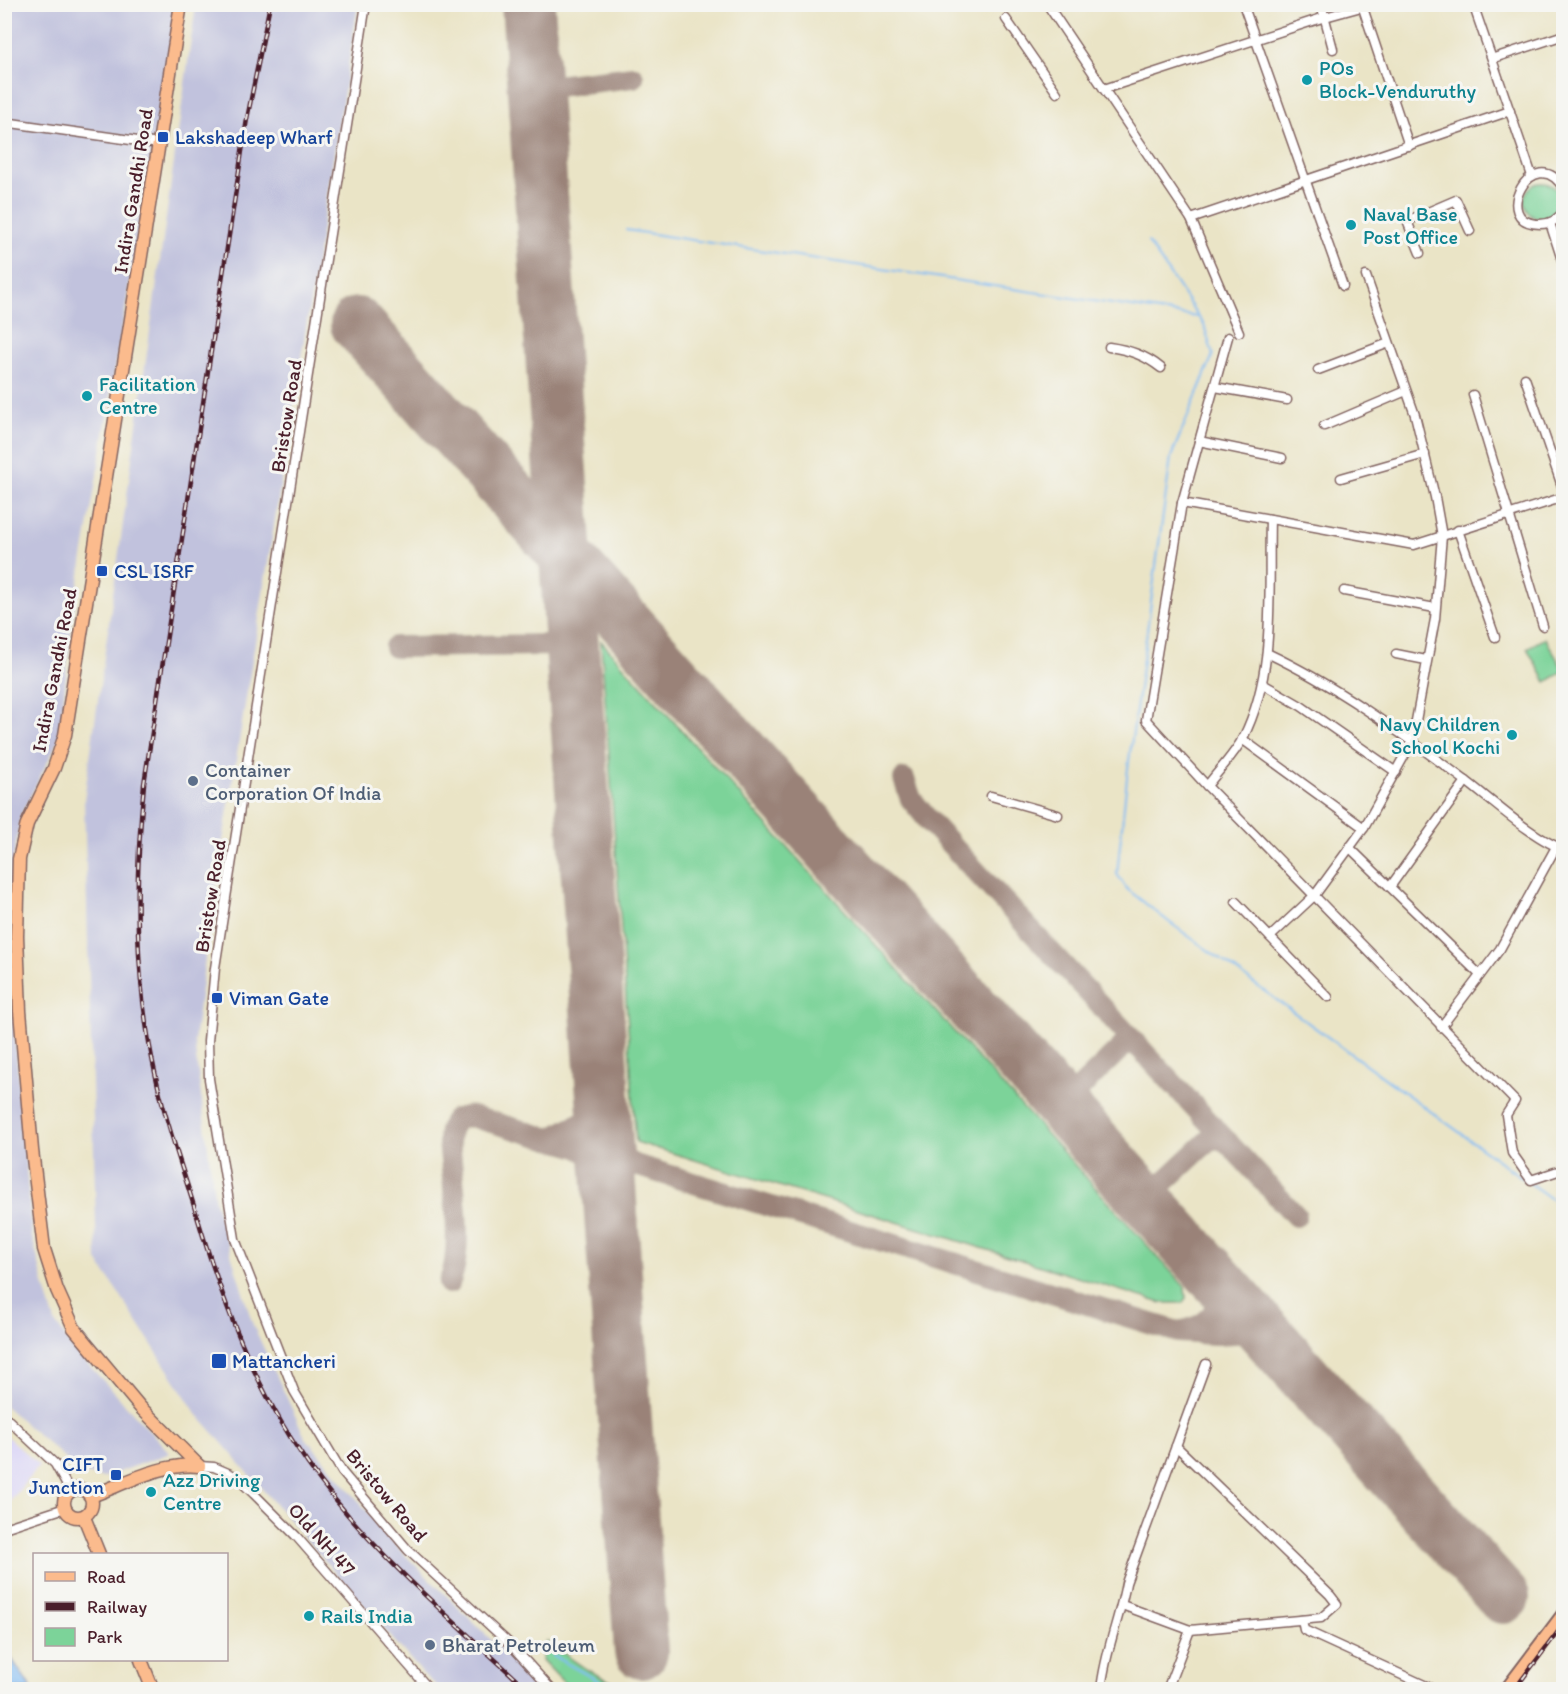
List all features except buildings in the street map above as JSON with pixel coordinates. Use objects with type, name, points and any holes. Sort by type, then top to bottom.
[{"type":"highway","name":"Indira Gandhi Road","points":[[181,4],[65,735],[54,768],[27,824],[19,859],[17,936],[32,1150],[44,1249],[57,1290],[74,1328],[140,1407],[199,1466]]},
{"type":"highway","name":"Old NH 47","points":[[91,1496],[162,1471],[189,1465],[199,1466]]},
{"type":"highway","points":[[84,1490],[91,1496],[93,1505],[84,1517],[70,1516],[65,1508],[64,1499],[70,1491],[84,1490]]},
{"type":"highway","points":[[84,1517],[99,1553]]},
{"type":"highway","points":[[142,1661],[153,1689]]},
{"type":"main road","points":[[1505,1689],[1563,1612]]},
{"type":"street","name":"Bristow Road","points":[[366,4],[215,968],[208,1041],[208,1079],[235,1239],[294,1391],[342,1472],[408,1550],[512,1646],[552,1689]]},
{"type":"street","points":[[1047,4],[1191,219],[1239,332]]},
{"type":"street","points":[[1243,4],[1254,42],[1307,181],[1343,286]]},
{"type":"street","points":[[1321,4],[1334,49]]},
{"type":"street","points":[[1473,4],[1494,58],[1532,176]]},
{"type":"street","points":[[1104,90],[1325,17],[1367,6],[1409,146]]},
{"type":"street","points":[[1006,19],[1057,93]]},
{"type":"street","points":[[1494,58],[1563,35]]},
{"type":"street","points":[[1191,219],[1510,111]]},
{"type":"street","points":[[4,122],[159,144]]},
{"type":"street","points":[[1563,189],[1554,178],[1547,175],[1532,176],[1519,187],[1516,194],[1518,210],[1528,221],[1550,223],[1563,210]]},
{"type":"street","points":[[1420,253],[1407,221],[1456,200],[1470,231]]},
{"type":"street","points":[[1550,223],[1563,267]]},
{"type":"street","points":[[1270,937],[1315,895],[1364,828],[1412,742],[1435,608],[1442,536],[1425,454],[1366,276]]},
{"type":"street","points":[[1228,337],[1182,503],[1146,720],[1207,786],[1515,1101],[1506,1115],[1512,1153],[1531,1180],[1563,1169]]},
{"type":"street","points":[[1318,370],[1389,343]]},
{"type":"street","points":[[1109,347],[1129,350],[1149,358],[1161,368]]},
{"type":"street","points":[[1525,378],[1563,492]]},
{"type":"street","points":[[1215,387],[1287,400]]},
{"type":"street","points":[[1324,426],[1406,392]]},
{"type":"street","points":[[1473,395],[1543,626]]},
{"type":"street","points":[[1199,441],[1282,458]]},
{"type":"street","points":[[1341,478],[1425,454]]},
{"type":"street","points":[[1182,503],[1413,544],[1563,497]]},
{"type":"street","points":[[1207,786],[1242,740],[1263,684],[1267,653],[1270,519]]},
{"type":"street","points":[[1458,530],[1495,637]]},
{"type":"street","points":[[1344,591],[1435,608]]},
{"type":"street","points":[[1267,653],[1311,674],[1412,742],[1560,848],[1500,949],[1441,1027]]},
{"type":"street","points":[[1396,654],[1426,660]]},
{"type":"street","points":[[1263,684],[1301,706],[1396,772]]},
{"type":"street","points":[[1242,740],[1364,828]]},
{"type":"street","points":[[1390,887],[1466,781]]},
{"type":"street","points":[[992,796],[1058,815]]},
{"type":"street","points":[[1350,847],[1480,975]]},
{"type":"street","points":[[1236,902],[1328,997]]},
{"type":"street","points":[[1101,1689],[1104,1658],[1122,1605],[1126,1583],[1206,1364]]},
{"type":"street","points":[[4,1416],[55,1464],[70,1491]]},
{"type":"street","points":[[1122,1605],[1190,1630],[1321,1618],[1336,1604],[1330,1595],[1176,1446]]},
{"type":"street","name":"Old NH 47","points":[[199,1466],[214,1467],[235,1476],[296,1536],[430,1689]]},
{"type":"street","points":[[4,1528],[65,1508]]},
{"type":"street","points":[[1302,1620],[1304,1630],[1435,1689]]},
{"type":"street","points":[[1167,1689],[1190,1630]]},
{"type":"shaded area","points":[[5,5],[177,5],[72,622],[59,739],[21,815],[12,865],[10,922],[14,1026],[32,1237],[44,1284],[55,1322],[72,1347],[170,1453],[103,1478],[82,1473],[5,1406]]},
{"type":"shaded area","points":[[196,5],[358,5],[210,921],[194,1042],[215,1202],[253,1325],[305,1437],[397,1547],[541,1689],[441,1689],[425,1676],[196,1413],[97,1260],[84,800]]},
{"type":"shaded area","points":[[5,1435],[39,1465],[5,1508]]},
{"type":"green space","points":[[1542,183],[1555,188],[1560,201],[1555,214],[1542,219],[1529,214],[1524,201],[1529,188]]},
{"type":"green space","points":[[1545,638],[1564,671],[1546,682],[1527,648]]},
{"type":"green space","points":[[601,641],[1185,1287],[1186,1298],[1183,1303],[1161,1303],[636,1142]]},
{"type":"green space","points":[[546,1641],[586,1669],[625,1689],[570,1689],[542,1660]]},
{"type":"water","points":[[5,1649],[32,1689],[5,1689]]},
{"type":"waterway","points":[[626,230],[1198,317]]},
{"type":"waterway","points":[[1148,242],[1204,325],[1213,355],[1171,457],[1128,768],[1117,874],[1127,889],[1169,922],[1564,1208]]},
{"type":"waterway","points":[[553,1656],[615,1690]]},
{"type":"taxiway","points":[[534,100],[539,92],[547,87],[633,77]]},
{"type":"taxiway","points":[[548,645],[560,638],[570,620]]},
{"type":"taxiway","points":[[395,647],[548,645],[561,651],[573,666]]},
{"type":"taxiway","points":[[904,779],[911,799],[929,821],[1296,1216]]},
{"type":"taxiway","points":[[1069,1115],[1068,1103],[1074,1094],[1123,1046],[1132,1044],[1139,1047]]},
{"type":"taxiway","points":[[550,1139],[602,1112]]},
{"type":"taxiway","points":[[449,1283],[454,1269],[457,1233],[449,1140],[450,1130],[456,1119],[470,1116],[578,1147],[594,1157],[607,1181]]},
{"type":"taxiway","points":[[604,1137],[612,1152],[632,1164]]},
{"type":"taxiway","points":[[1154,1209],[1154,1197],[1159,1187],[1209,1140],[1218,1138],[1228,1142]]},
{"type":"taxiway","points":[[607,1181],[613,1166],[621,1162],[632,1164],[1178,1332],[1215,1334],[1254,1332],[1286,1356]]},
{"type":"taxiway","points":[[1183,1331],[1207,1321],[1215,1306],[1213,1287],[1203,1264]]},
{"type":"runway","points":[[528,4],[641,1652]]},
{"type":"runway","points":[[357,324],[1503,1597]]},
{"type":"railway","points":[[270,4],[247,119],[144,784],[138,895],[143,1004],[156,1077],[165,1112],[207,1249],[242,1344],[272,1406],[308,1464],[357,1526],[412,1583],[528,1690]]},
{"type":"railway","points":[[1514,1690],[1564,1624]]},
{"type":"place","name":"POs Block-Venduruthy","points":[[1307,80]]},
{"type":"place","name":"Lakshadeep Wharf","points":[[163,137]]},
{"type":"place","name":"Naval Base Post Office","points":[[1351,225]]},
{"type":"place","name":"Facilitation Centre","points":[[87,396]]},
{"type":"place","name":"CSL ISRF","points":[[102,571]]},
{"type":"place","name":"Navy Children School Kochi","points":[[1512,735]]},
{"type":"place","name":"Container Corporation Of India","points":[[193,781]]},
{"type":"place","name":"Viman Gate","points":[[217,998]]},
{"type":"place","name":"Mattancheri","points":[[219,1361]]},
{"type":"place","name":"CIFT Junction","points":[[116,1475]]},
{"type":"place","name":"Azz Driving Centre","points":[[151,1492]]},
{"type":"place","name":"Rails India","points":[[309,1616]]},
{"type":"place","name":"Bharat Petroleum","points":[[430,1645]]}]
